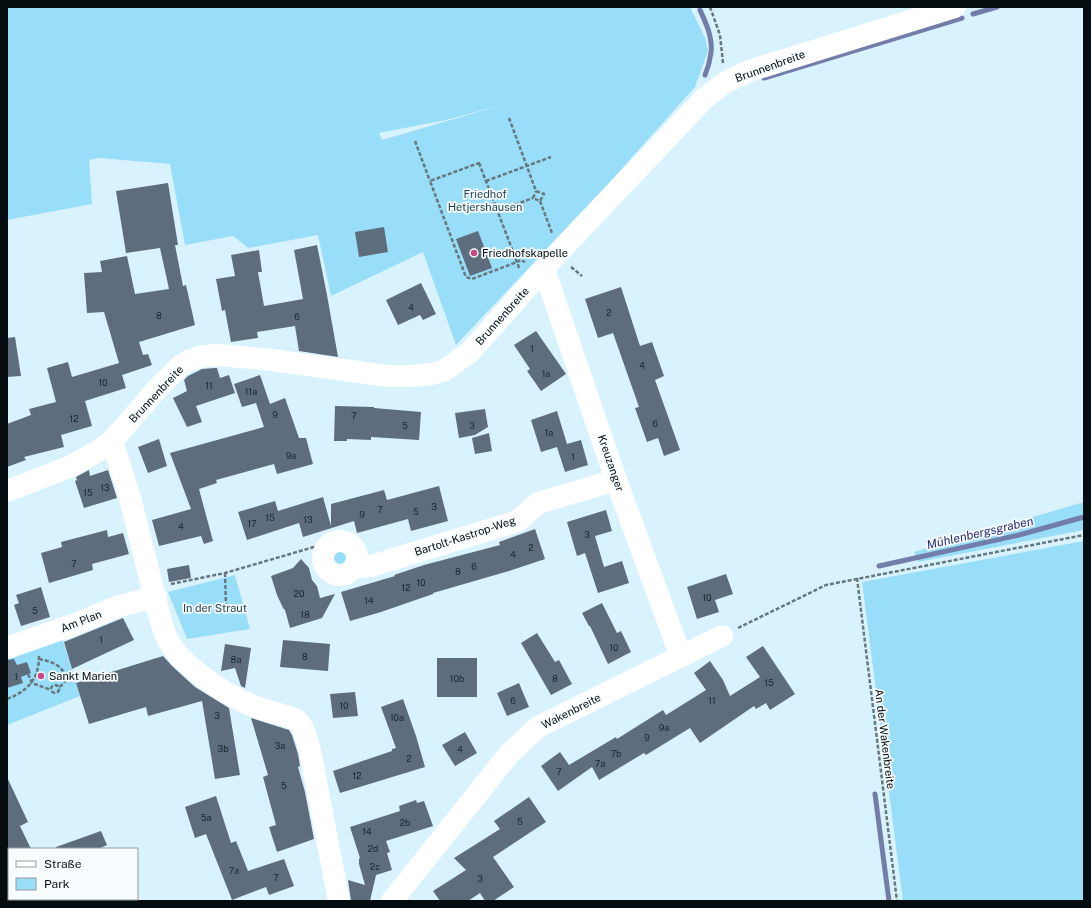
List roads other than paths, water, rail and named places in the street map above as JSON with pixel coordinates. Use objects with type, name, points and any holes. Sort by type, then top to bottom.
[{"type":"street","name":"Brunnenbreite","points":[[7,490],[69,467],[85,459],[112,441],[159,387],[180,366],[199,357],[215,355],[237,356],[387,376],[432,374],[445,370],[469,353],[544,269],[704,99],[724,83],[749,71],[785,59],[955,7]]},
{"type":"street","name":"Kreuzanger","points":[[544,269],[616,480],[681,657]]},
{"type":"street","points":[[112,441],[130,498],[166,637],[175,650],[200,674],[217,687],[251,705],[295,719],[300,722],[303,728],[310,751],[339,901]]},
{"type":"street","name":"Bartolt-Kastrop-Weg","points":[[325,550],[323,559],[326,567],[332,573],[340,576],[349,573],[355,567],[370,566],[518,521],[538,503],[616,480]]},
{"type":"street","name":"Am Plan","points":[[7,648],[38,648],[119,606],[154,593]]},
{"type":"street","name":"Wakenbreite","points":[[392,901],[509,754],[538,727],[722,636]]},
{"type":"waterway","points":[[973,14],[997,7]]},
{"type":"waterway","points":[[700,10],[707,25],[711,42],[711,56],[705,75]]},
{"type":"waterway","points":[[764,78],[962,18]]},
{"type":"waterway","name":"Mühlenbergsgraben","points":[[879,566],[1019,535],[1084,517]]},
{"type":"waterway","points":[[875,794],[889,901]]},
{"type":"place","name":"Friedhofskapelle","points":[[474,253]]},
{"type":"place","name":"Sankt Marien","points":[[41,676]]},
{"type":"park label","name":"Friedhof Hetjershausen","points":[[485,200]]},
{"type":"park label","name":"In der Straut","points":[[215,608]]}]
